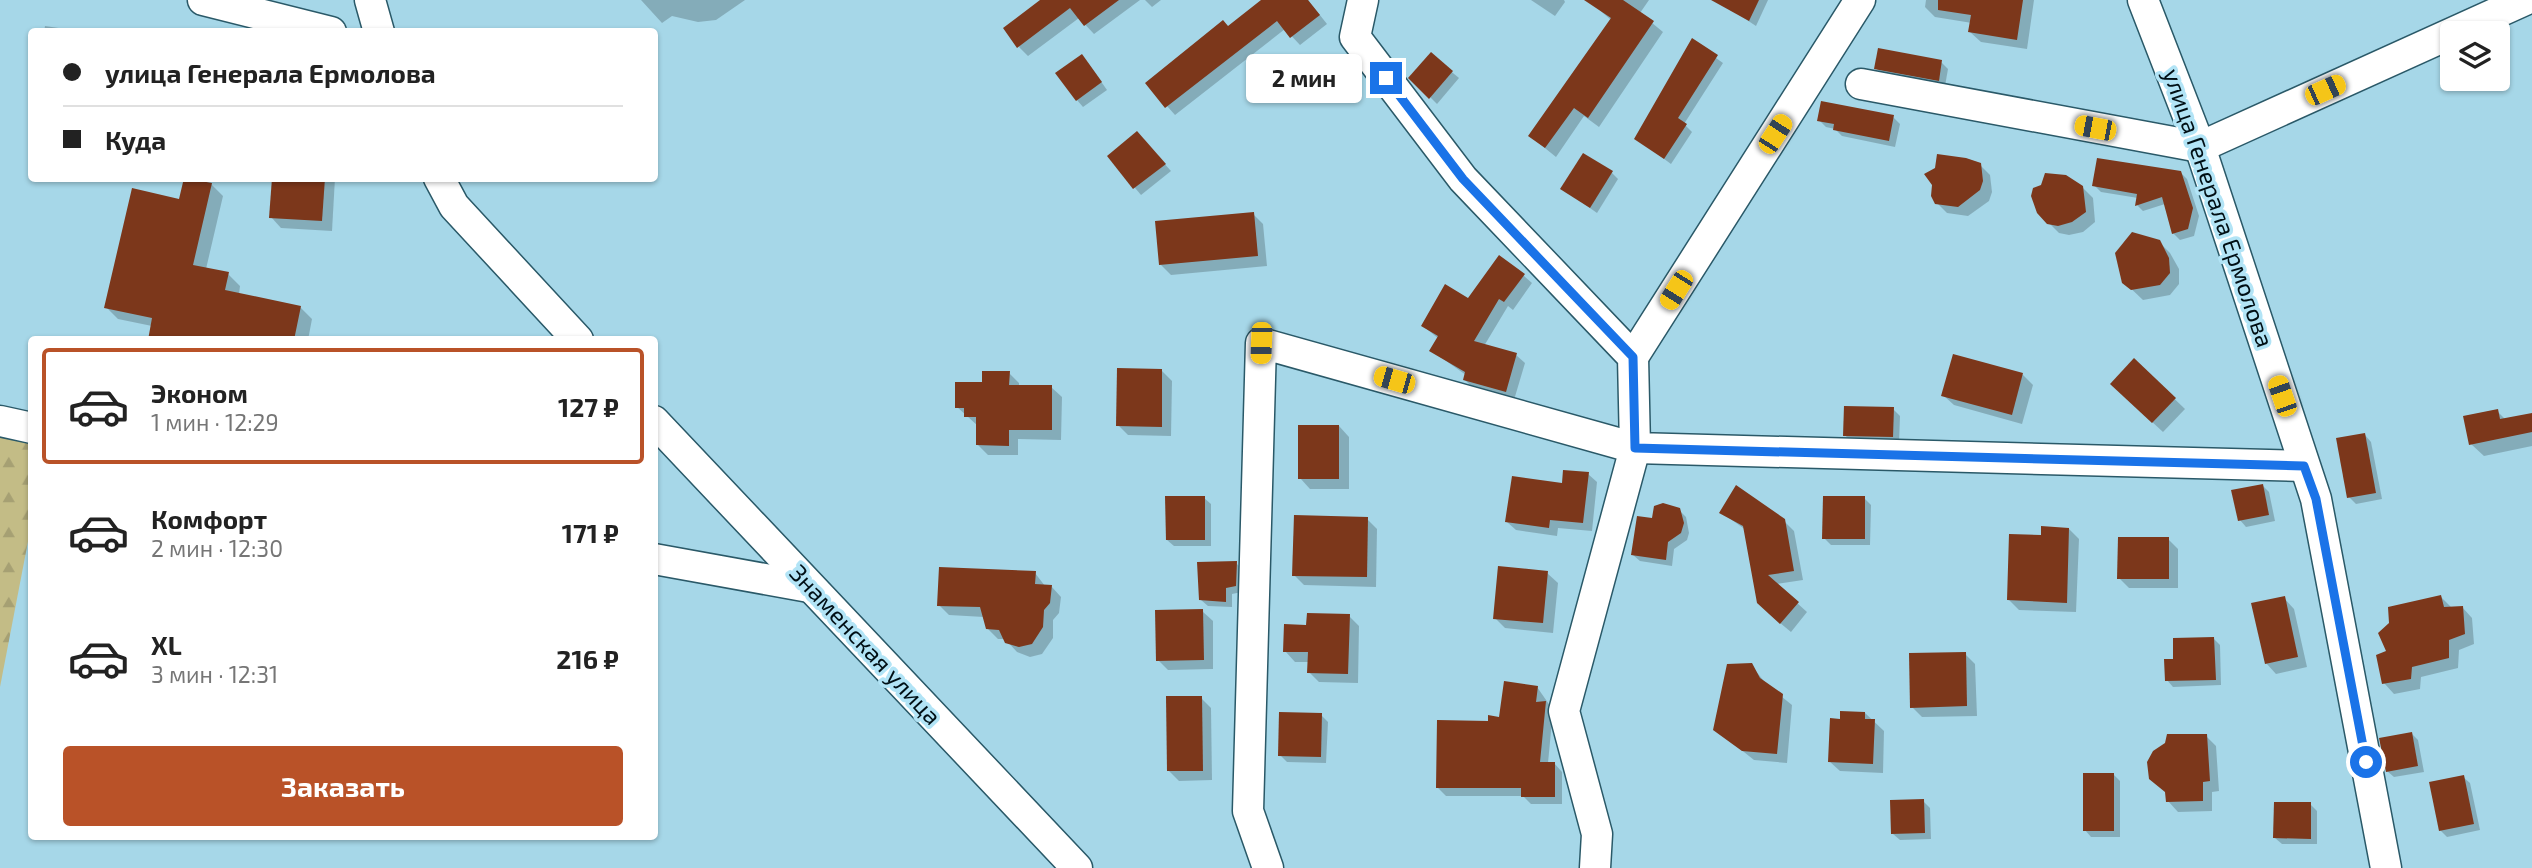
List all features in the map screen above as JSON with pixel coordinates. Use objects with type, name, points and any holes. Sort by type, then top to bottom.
[{"type":"street","points":[[203,0],[315,28]]},
{"type":"street","points":[[370,0],[378,28]]},
{"type":"street","points":[[1363,0],[1355,37],[1363,48],[1463,179],[1633,357]]},
{"type":"street","points":[[1595,868],[1597,834],[1564,711],[1635,448],[1633,357],[1860,0]]},
{"type":"street","name":"улица Генерала Ермолова","points":[[2143,0],[2200,147],[2316,499],[2386,868]]},
{"type":"street","points":[[1861,84],[2200,147],[2525,0]]},
{"type":"street","points":[[441,182],[454,206],[574,336]]},
{"type":"street","points":[[1268,868],[1248,811],[1261,343],[1635,448],[2304,466]]},
{"type":"street","points":[[0,421],[28,427]]},
{"type":"street","name":"Знаменская улица","points":[[658,425],[1077,868]]},
{"type":"street","points":[[658,560],[809,587]]},
{"type":"green space","points":[[0,433],[28,441],[28,542],[0,687]]},
{"type":"building","points":[[1040,0],[1119,0],[1084,26],[1070,8],[1017,48],[1003,28]]},
{"type":"building","points":[[1261,0],[1308,0],[1320,15],[1290,38],[1277,21],[1165,108],[1145,83],[1223,20],[1228,26]]},
{"type":"building","points":[[1584,0],[1623,0],[1654,21],[1588,118],[1574,108],[1545,148],[1528,136],[1611,18]]},
{"type":"building","points":[[1711,0],[1759,0],[1749,21]]},
{"type":"building","points":[[1938,0],[2023,0],[2017,40],[1968,32],[1971,15],[1938,10]]},
{"type":"building","points":[[1692,38],[1718,55],[1678,118],[1687,124],[1664,159],[1634,139]]},
{"type":"building","points":[[1878,48],[1942,60],[1939,81],[1874,69]]},
{"type":"building","points":[[1431,52],[1453,71],[1429,99],[1408,78]]},
{"type":"building","points":[[1082,54],[1102,82],[1076,101],[1055,73]]},
{"type":"building","points":[[1821,101],[1894,115],[1889,141],[1833,130],[1834,124],[1817,121]]},
{"type":"building","points":[[1137,131],[1166,164],[1133,189],[1107,156]]},
{"type":"building","points":[[1583,153],[1613,171],[1590,208],[1560,189]]},
{"type":"building","points":[[1937,154],[1981,163],[1983,181],[1980,190],[1958,207],[1935,204],[1931,196],[1932,185],[1924,174],[1935,168]]},
{"type":"building","points":[[2097,158],[2181,171],[2193,208],[2188,229],[2172,234],[2162,197],[2135,206],[2137,194],[2092,186]]},
{"type":"building","points":[[2045,173],[2066,175],[2083,186],[2086,212],[2072,222],[2058,226],[2047,224],[2037,213],[2031,196],[2033,188],[2041,185]]},
{"type":"building","points":[[183,182],[212,183],[193,265],[229,272],[225,290],[301,306],[295,336],[149,336],[152,318],[104,308],[132,188],[179,199]]},
{"type":"building","points":[[272,182],[325,182],[322,221],[269,218]]},
{"type":"building","points":[[1254,212],[1258,256],[1159,265],[1155,221]]},
{"type":"building","points":[[2132,232],[2160,240],[2169,258],[2170,273],[2160,285],[2131,290],[2122,283],[2115,253]]},
{"type":"building","points":[[1499,255],[1525,274],[1504,302],[1499,299],[1474,341],[1517,353],[1506,392],[1463,380],[1465,372],[1429,351],[1438,336],[1421,326],[1445,284],[1468,298]]},
{"type":"building","points":[[1953,354],[2023,373],[2012,415],[1941,396]]},
{"type":"building","points":[[2134,358],[2176,398],[2152,423],[2110,384]]},
{"type":"building","points":[[1117,368],[1162,369],[1162,427],[1116,426]]},
{"type":"building","points":[[982,371],[1010,371],[1009,385],[1052,385],[1052,430],[1009,430],[1009,446],[976,445],[976,417],[964,417],[964,408],[955,408],[955,382],[982,382]]},
{"type":"building","points":[[1844,406],[1894,407],[1893,437],[1843,436]]},
{"type":"building","points":[[2498,409],[2500,419],[2532,413],[2532,432],[2469,445],[2463,416]]},
{"type":"building","points":[[1298,425],[1339,425],[1339,479],[1298,479]]},
{"type":"building","points":[[2365,433],[2376,493],[2347,498],[2336,438]]},
{"type":"building","points":[[1563,470],[1589,472],[1583,523],[1550,520],[1549,528],[1505,522],[1512,476],[1562,483]]},
{"type":"building","points":[[2263,484],[2269,515],[2238,521],[2231,490]]},
{"type":"building","points":[[1736,485],[1785,519],[1794,571],[1768,575],[1799,602],[1780,624],[1757,603],[1743,526],[1719,513]]},
{"type":"building","points":[[1165,496],[1205,496],[1205,540],[1166,540]]},
{"type":"building","points":[[1823,496],[1865,496],[1865,539],[1822,539]]},
{"type":"building","points":[[1663,503],[1680,508],[1684,523],[1681,533],[1668,542],[1666,560],[1631,555],[1637,516],[1652,518],[1654,506]]},
{"type":"building","points":[[1294,515],[1368,517],[1367,577],[1292,576]]},
{"type":"building","points":[[2041,526],[2069,528],[2067,603],[2007,600],[2009,534],[2041,535]]},
{"type":"building","points":[[2118,537],[2169,537],[2169,579],[2117,579]]},
{"type":"building","points":[[1237,561],[1236,586],[1226,588],[1226,602],[1199,600],[1197,562]]},
{"type":"building","points":[[1498,566],[1548,571],[1543,623],[1493,619]]},
{"type":"building","points":[[939,567],[1036,571],[1035,584],[1052,585],[1050,603],[1044,610],[1043,627],[1032,644],[1019,647],[1005,643],[999,630],[986,629],[980,607],[937,606]]},
{"type":"building","points":[[2441,595],[2444,607],[2463,606],[2465,634],[2449,640],[2449,658],[2412,667],[2411,679],[2382,684],[2376,655],[2386,651],[2378,633],[2389,623],[2388,607]]},
{"type":"building","points":[[2285,596],[2298,657],[2265,664],[2251,603]]},
{"type":"building","points":[[1203,609],[1204,660],[1156,661],[1155,610]]},
{"type":"building","points":[[1307,613],[1350,614],[1348,674],[1307,673],[1308,652],[1283,652],[1284,624],[1306,625]]},
{"type":"building","points":[[2214,637],[2216,680],[2165,681],[2164,659],[2173,659],[2173,638]]},
{"type":"building","points":[[1966,652],[1967,706],[1910,708],[1909,653]]},
{"type":"building","points":[[1752,663],[1760,678],[1783,694],[1777,754],[1742,751],[1713,730],[1727,664]]},
{"type":"building","points":[[1504,681],[1538,686],[1536,702],[1546,701],[1540,762],[1555,762],[1555,797],[1521,797],[1521,788],[1436,788],[1437,720],[1488,721],[1488,715],[1499,717]]},
{"type":"building","points":[[1166,696],[1202,696],[1203,771],[1167,771]]},
{"type":"building","points":[[1840,711],[1865,712],[1865,719],[1875,719],[1873,764],[1828,762],[1830,718],[1840,719]]},
{"type":"building","points":[[1279,712],[1322,713],[1321,757],[1278,756]]},
{"type":"building","points":[[2412,732],[2418,766],[2386,772],[2379,738]]},
{"type":"building","points":[[2167,734],[2207,734],[2210,781],[2203,782],[2203,801],[2166,802],[2165,792],[2149,779],[2147,762],[2153,751],[2165,743]]},
{"type":"building","points":[[2083,773],[2114,773],[2114,831],[2083,831]]},
{"type":"building","points":[[2464,775],[2474,824],[2439,831],[2429,782]]},
{"type":"building","points":[[1924,799],[1925,833],[1891,834],[1890,800]]},
{"type":"building","points":[[2274,802],[2311,802],[2311,839],[2273,838]]},
{"type":"route","points":[[1386,78],[1463,179],[1633,357],[1635,448],[2304,466],[2316,499],[2366,762]]}]
